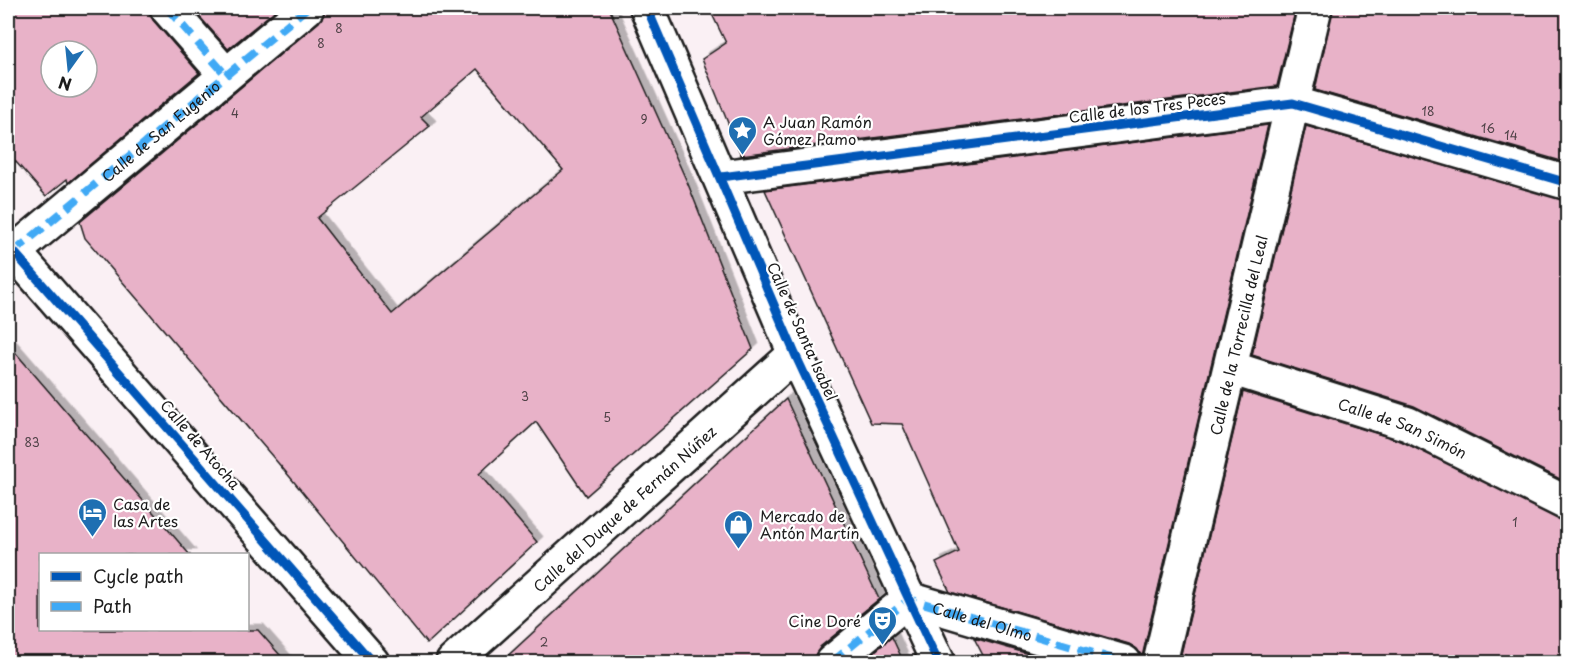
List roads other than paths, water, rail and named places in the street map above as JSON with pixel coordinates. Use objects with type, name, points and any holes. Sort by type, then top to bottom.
[{"type":"street","points":[[167,8],[225,75]]},
{"type":"street","name":"Calle de San Eugenio","points":[[11,249],[307,8]]},
{"type":"street","name":"Calle de Santa Isabel","points":[[647,8],[795,354],[938,663]]},
{"type":"street","name":"Calle de la Torrecilla del Leal","points":[[1160,663],[1315,8]]},
{"type":"street","name":"Calle de los Tres Peces","points":[[721,177],[1293,103],[1568,183]]},
{"type":"street","name":"Calle de Atocha","points":[[11,249],[372,663]]},
{"type":"street","name":"Calle del Duque de Fernán Núñez","points":[[453,663],[795,354]]},
{"type":"street","name":"Calle de San Simón","points":[[1230,368],[1408,424],[1568,504]]},
{"type":"street","points":[[832,663],[909,599]]},
{"type":"street","name":"Calle del Olmo","points":[[909,599],[1124,663]]},
{"type":"place","name":"A Juan Ramón Gómez Pamo","points":[[742,156]]},
{"type":"place","name":"Casa de las Artes","points":[[92,538]]},
{"type":"place","name":"Mercado de Antón Martín","points":[[739,550]]},
{"type":"place","name":"Cine Doré","points":[[882,646]]}]
